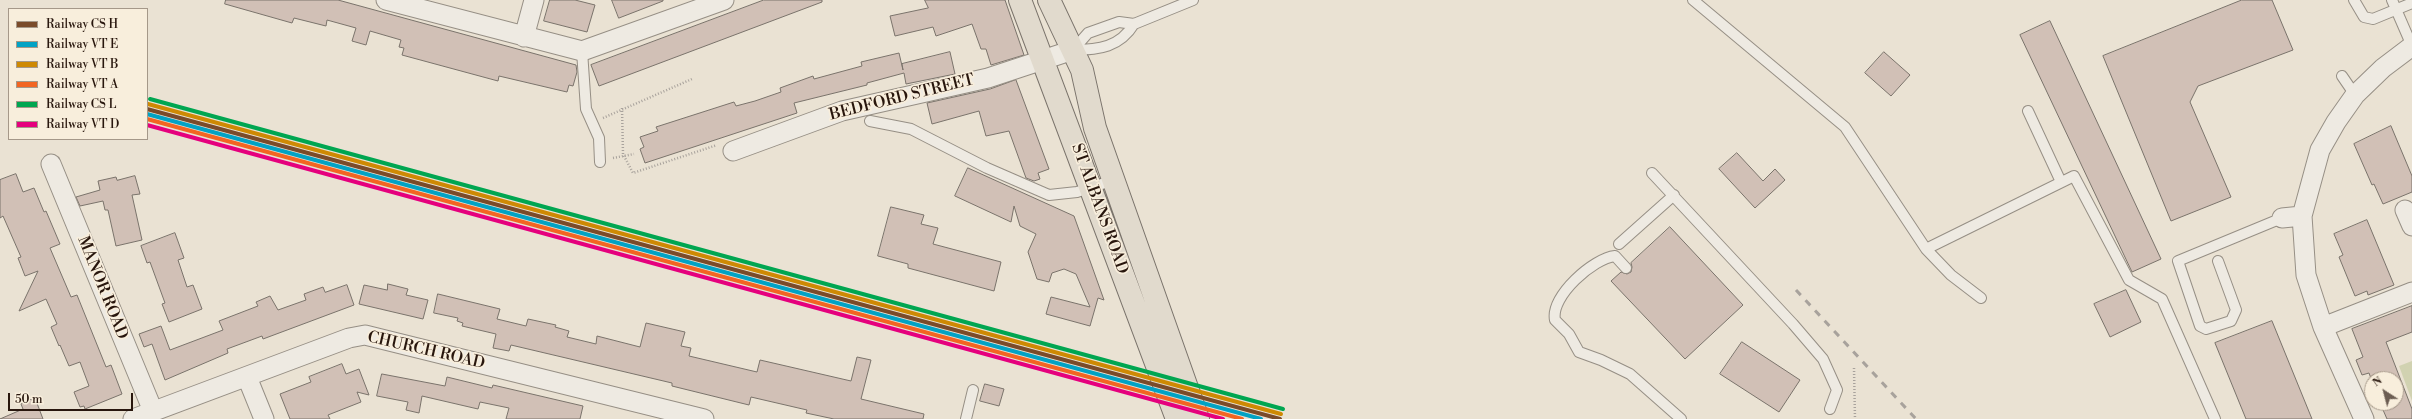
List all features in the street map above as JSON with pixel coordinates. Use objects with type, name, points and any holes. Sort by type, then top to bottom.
[{"type":"main road","name":"ST ALBANS ROAD","points":[[1020,0],[1154,355],[1186,415]]},
{"type":"main road","name":"ST ALBANS ROAD","points":[[1049,0],[1082,70],[1095,128],[1176,358],[1186,415]]},
{"type":"street","points":[[386,0],[582,51],[724,0]]},
{"type":"street","points":[[524,37],[534,0]]},
{"type":"street","points":[[2364,419],[2323,328],[2306,276],[2302,216],[2320,150],[2336,122],[2355,96],[2383,68],[2412,46]]},
{"type":"street","name":"BEDFORD STREET","points":[[733,151],[842,111],[988,78],[1044,61],[1073,50]]},
{"type":"street","name":"MANOR ROAD","points":[[51,164],[153,411]]},
{"type":"street","points":[[2282,218],[2302,216]]},
{"type":"street","points":[[2323,328],[2412,292]]},
{"type":"street","name":"CHURCH ROAD","points":[[133,419],[350,338],[365,335],[704,419]]},
{"type":"street","points":[[247,377],[264,419]]},
{"type":"lane","points":[[1073,50],[1088,33],[1119,22],[1134,24],[1193,0]]},
{"type":"lane","points":[[1693,0],[1844,127],[1926,249],[1951,276],[1981,298]]},
{"type":"lane","points":[[2354,0],[2364,17],[2372,19],[2396,11],[2412,3]]},
{"type":"lane","points":[[2392,0],[2412,46]]},
{"type":"lane","points":[[1073,50],[1096,50],[1117,42],[1126,37],[1134,24]]},
{"type":"lane","points":[[582,51],[586,109],[599,138],[600,161]]},
{"type":"lane","points":[[2342,76],[2355,96]]},
{"type":"lane","points":[[2028,111],[2061,182]]},
{"type":"lane","points":[[870,121],[911,129],[987,168],[1049,195],[1076,192],[1114,180]]},
{"type":"lane","points":[[1652,173],[1674,195],[1823,359],[1837,390],[1830,409]]},
{"type":"lane","points":[[1926,249],[2074,176],[2129,280],[2162,300],[2215,419]]},
{"type":"lane","points":[[1619,244],[1674,195]]},
{"type":"lane","points":[[2218,261],[2236,310],[2231,321],[2206,329],[2200,326],[2178,261],[2282,218]]},
{"type":"lane","points":[[1626,268],[1615,256],[1600,259],[1567,289],[1558,300],[1555,306],[1555,320],[1569,334],[1579,352],[1602,360],[1630,374],[1681,419]]},
{"type":"lane","points":[[966,419],[973,390]]},
{"type":"path","points":[[591,123],[622,108],[692,79]]},
{"type":"path","points":[[622,108],[625,157],[633,173],[716,145],[733,151]]},
{"type":"path","points":[[600,161],[634,154]]},
{"type":"path","points":[[1854,368],[1855,419]]},
{"type":"green space","points":[[2412,361],[2412,401],[2404,379],[2404,371],[2401,371],[2399,366]]},
{"type":"building","points":[[226,0],[338,0],[576,65],[577,72],[573,86],[569,85],[567,92],[499,76],[498,81],[402,55],[404,48],[399,47],[401,40],[370,31],[366,45],[352,41],[356,28],[327,20],[326,26],[294,18],[292,23],[225,4]]},
{"type":"building","points":[[550,0],[575,0],[595,5],[587,32],[544,21]]},
{"type":"building","points":[[612,0],[663,0],[663,1],[619,18]]},
{"type":"building","points":[[764,0],[822,0],[822,2],[599,86],[591,65]]},
{"type":"building","points":[[925,0],[1005,0],[1024,55],[991,65],[986,49],[981,49],[972,24],[936,36],[933,27],[895,36],[890,16],[928,8]]},
{"type":"building","points":[[2242,0],[2272,0],[2293,50],[2198,86],[2190,102],[2231,197],[2171,221],[2103,56]]},
{"type":"building","points":[[2050,21],[2161,259],[2132,272],[2020,35]]},
{"type":"building","points":[[950,52],[955,74],[906,84],[904,73],[867,83],[867,85],[794,103],[797,113],[645,163],[640,149],[644,147],[640,137],[658,131],[656,127],[734,102],[736,106],[755,101],[781,92],[780,88],[813,76],[814,79],[862,66],[861,62],[899,53],[903,70],[902,64]]},
{"type":"building","points":[[1884,52],[1910,75],[1891,96],[1865,73]]},
{"type":"building","points":[[1016,80],[1049,169],[1038,173],[1040,179],[1034,181],[1026,178],[1009,131],[986,136],[979,111],[932,124],[927,103],[990,89]]},
{"type":"building","points":[[2391,126],[2412,176],[2412,192],[2383,204],[2374,184],[2372,185],[2354,144]]},
{"type":"building","points":[[1737,153],[1763,181],[1775,169],[1785,180],[1755,208],[1719,169]]},
{"type":"building","points":[[968,168],[1074,216],[1104,300],[1098,298],[1090,326],[1046,314],[1051,297],[1090,307],[1076,274],[1064,269],[1052,273],[1049,282],[1037,279],[1028,252],[1036,234],[1020,226],[1014,206],[1011,222],[955,196]]},
{"type":"building","points":[[16,174],[23,192],[34,188],[44,212],[46,211],[60,244],[50,248],[71,297],[77,295],[106,367],[111,365],[122,394],[85,409],[84,406],[80,407],[74,392],[89,386],[80,362],[69,366],[60,345],[59,346],[51,327],[57,324],[46,299],[19,311],[38,271],[25,276],[18,258],[21,257],[3,216],[0,218],[0,180]]},
{"type":"building","points":[[135,176],[140,194],[132,195],[142,240],[116,246],[108,210],[105,210],[103,201],[80,206],[76,197],[100,190],[98,181],[116,177],[117,180]]},
{"type":"building","points":[[891,207],[924,215],[921,224],[938,228],[933,244],[1001,262],[994,291],[908,268],[908,264],[878,256]]},
{"type":"building","points":[[2367,220],[2394,285],[2368,295],[2367,291],[2355,296],[2339,257],[2343,255],[2334,234]]},
{"type":"building","points":[[1670,227],[1743,305],[1685,359],[1611,281],[1621,272],[1627,274],[1631,272],[1631,263]]},
{"type":"building","points":[[175,233],[184,258],[178,260],[187,287],[193,285],[202,309],[169,322],[162,304],[165,303],[150,262],[147,263],[141,246]]},
{"type":"building","points":[[388,284],[408,289],[406,295],[428,300],[423,319],[359,304],[364,285],[387,290]]},
{"type":"building","points":[[347,285],[354,305],[263,339],[262,336],[227,349],[228,353],[165,380],[152,344],[144,347],[139,334],[161,326],[170,350],[223,330],[219,321],[258,306],[256,302],[270,296],[278,310],[306,300],[304,294],[323,287],[325,292]]},
{"type":"building","points":[[2126,290],[2141,322],[2110,337],[2094,304]]},
{"type":"building","points":[[438,294],[500,309],[497,319],[526,326],[528,319],[556,325],[555,327],[569,331],[567,337],[596,344],[597,336],[640,347],[646,323],[685,332],[681,346],[691,348],[689,356],[757,372],[760,360],[851,381],[857,357],[871,360],[861,399],[924,414],[923,419],[834,419],[806,413],[807,410],[751,397],[749,405],[672,386],[672,383],[511,345],[509,351],[493,348],[496,334],[462,326],[463,323],[457,321],[458,318],[434,313]]},
{"type":"building","points":[[2412,306],[2412,332],[2386,342],[2397,371],[2364,371],[2364,374],[2362,375],[2356,360],[2363,357],[2352,329]]},
{"type":"building","points":[[2272,321],[2312,419],[2246,419],[2215,343]]},
{"type":"building","points":[[1742,342],[1800,380],[1779,412],[1720,374]]},
{"type":"building","points":[[342,364],[346,374],[359,369],[369,395],[357,392],[361,402],[328,415],[330,419],[290,419],[280,394],[311,382],[309,377]]},
{"type":"building","points":[[382,374],[445,386],[447,377],[492,388],[493,385],[583,406],[580,419],[506,419],[509,408],[480,402],[478,409],[422,396],[419,413],[406,410],[408,402],[377,396]]},
{"type":"building","points":[[985,384],[1004,389],[999,406],[980,401]]},
{"type":"building","points":[[2404,388],[2412,409],[2412,419],[2387,419],[2384,411],[2404,411]]},
{"type":"building","points":[[35,398],[43,419],[0,419],[23,409],[21,404]]},
{"type":"railway","points":[[1796,290],[1916,419]]},
{"type":"transit line","points":[[150,99],[1283,409]]},
{"type":"transit line","points":[[148,104],[1281,414]]},
{"type":"transit line","points":[[148,109],[1280,419]]},
{"type":"transit line","points":[[148,114],[1261,419]]},
{"type":"transit line","points":[[148,119],[1242,419]]},
{"type":"transit line","points":[[148,125],[1223,419]]}]
